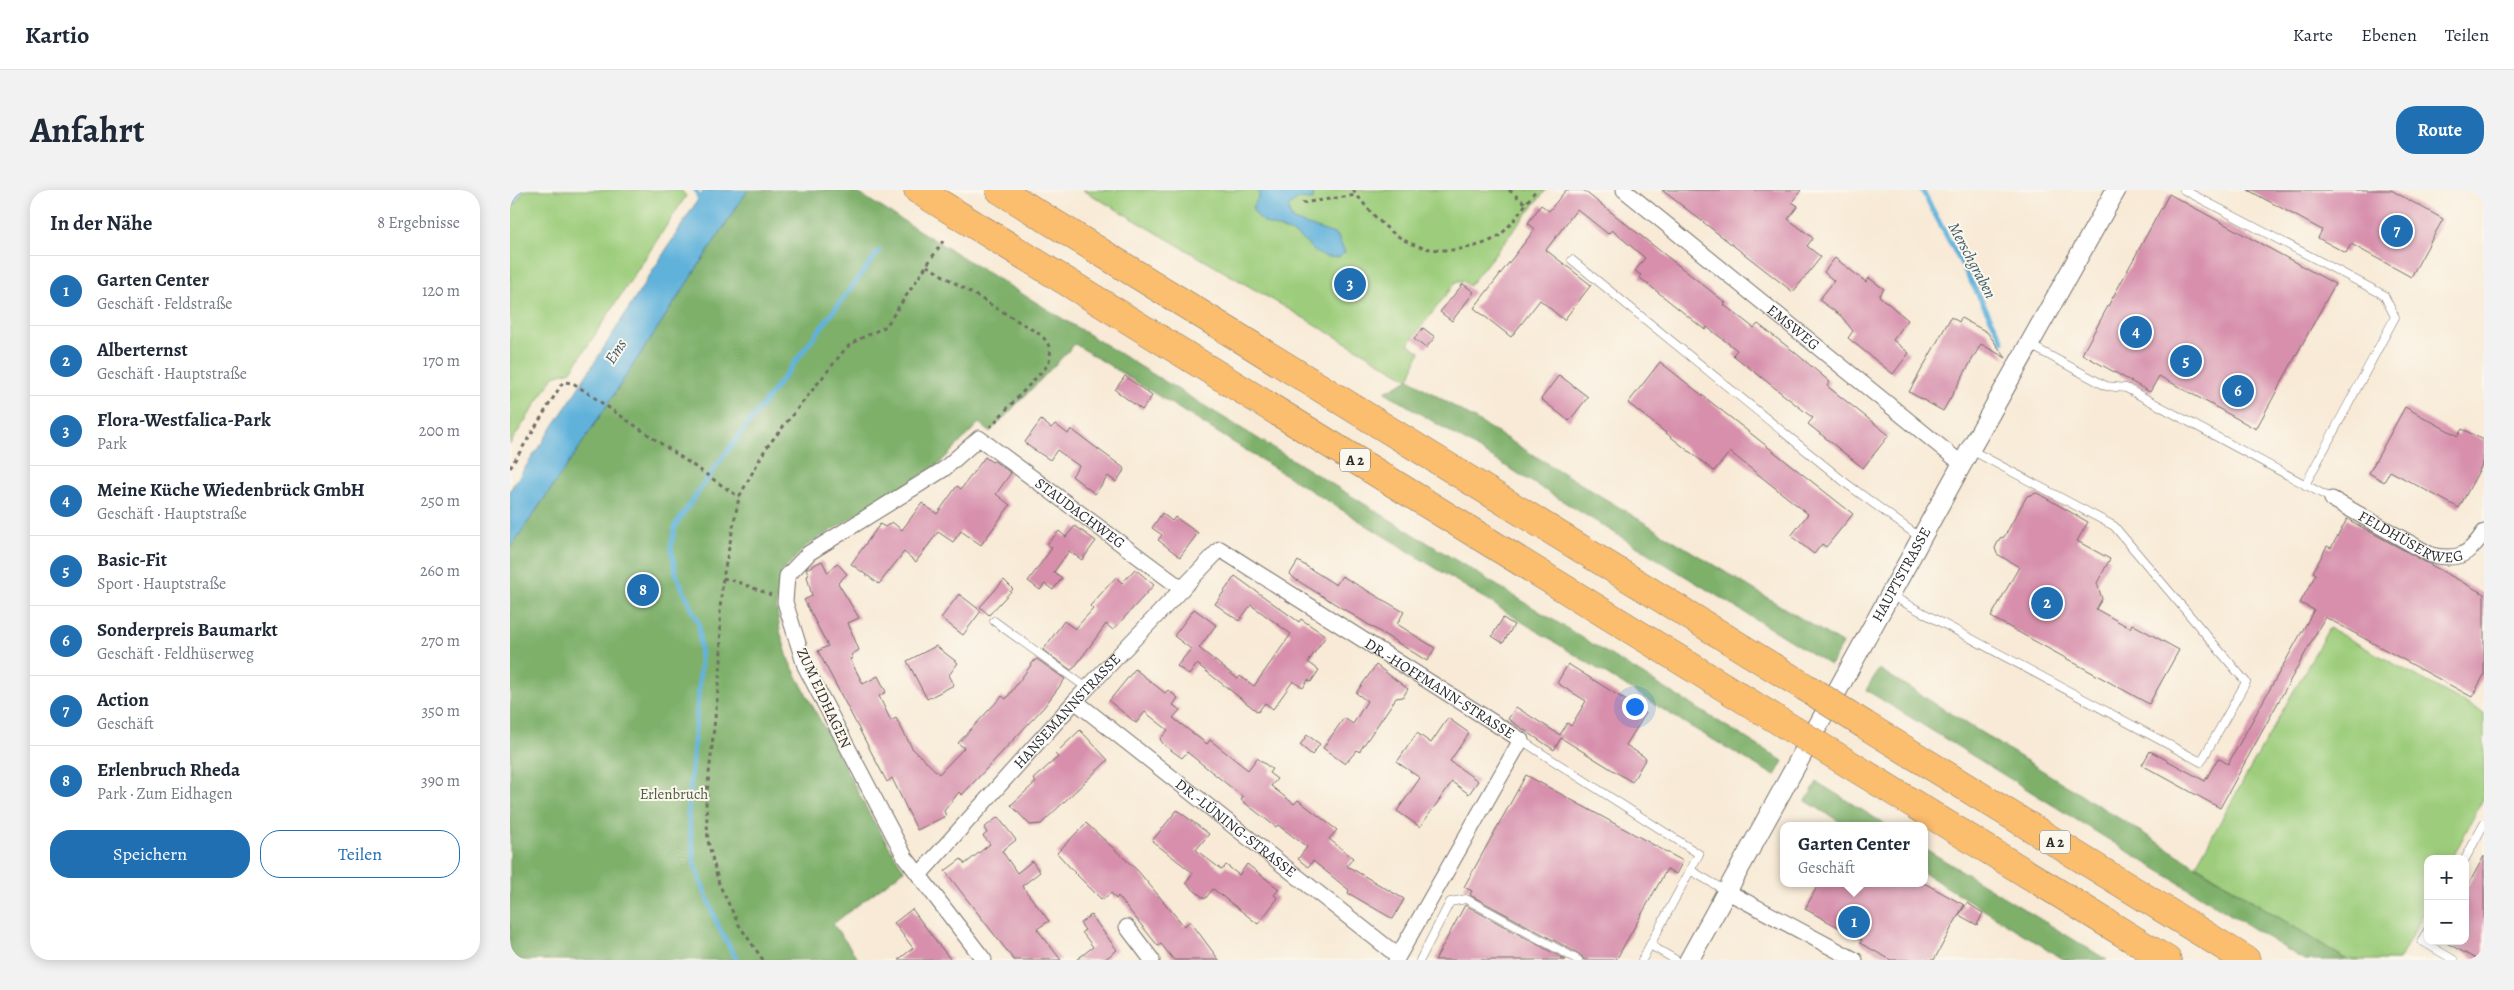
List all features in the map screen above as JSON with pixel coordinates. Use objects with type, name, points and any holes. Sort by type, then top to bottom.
[{"type":"highway","name":"A 2","points":[[918,190],[2167,960]]},
{"type":"highway","name":"A 2","points":[[1000,190],[2246,960]]},
{"type":"street","name":"EMSWEG","points":[[1624,190],[1966,457]]},
{"type":"street","name":"HAUPTSTRASSE","points":[[1689,960],[1966,457],[2116,190]]},
{"type":"street","name":"STAUDACHWEG","points":[[980,438],[1182,589]]},
{"type":"street","name":"ZUM EIDHAGEN","points":[[980,438],[944,469],[809,552],[788,576],[785,602],[805,666],[906,858],[984,960]]},
{"type":"street","name":"FELDHÜSERWEG","points":[[2332,499],[2431,555],[2444,558],[2458,557],[2474,547],[2484,532]]},
{"type":"street","name":"HANSEMANNSTRASSE","points":[[919,875],[1087,688],[1220,549]]},
{"type":"street","name":"DR.-HOFFMANN-STRASSE","points":[[1220,549],[1521,740],[1397,958]]},
{"type":"street","name":"DR.-LÜNING-STRASSE","points":[[1075,701],[1397,958]]},
{"type":"street","points":[[1726,891],[1855,960]]},
{"type":"street","points":[[1127,927],[1152,960]]},
{"type":"lane","points":[[2184,190],[2384,295],[2395,317],[2305,485]]},
{"type":"lane","points":[[1572,260],[1840,478],[1922,538]]},
{"type":"lane","points":[[2030,345],[2106,386],[2126,388],[2332,499]]},
{"type":"lane","points":[[1890,595],[2201,762],[2246,682],[2114,526],[1966,457]]},
{"type":"lane","points":[[994,622],[1087,688]]},
{"type":"lane","points":[[1521,740],[1699,854],[1642,960]]},
{"type":"lane","points":[[2467,855],[2484,824]]},
{"type":"lane","points":[[1690,870],[1726,891]]},
{"type":"lane","points":[[1434,892],[1450,902],[1466,898],[1578,960]]},
{"type":"lane","points":[[1420,960],[1450,902]]},
{"type":"lane","points":[[1650,945],[1676,960]]},
{"type":"lane","points":[[2429,945],[2454,960]]},
{"type":"path","points":[[1354,190],[1380,222],[1403,241],[1424,250],[1443,252],[1473,247],[1500,235],[1536,190]]},
{"type":"path","points":[[1509,190],[1526,203]]},
{"type":"path","points":[[1302,203],[1357,195]]},
{"type":"path","points":[[763,960],[739,925],[719,884],[708,841],[706,802],[721,662],[720,608],[723,578],[739,498],[766,448],[833,364],[856,339],[875,333],[886,326],[943,241]]},
{"type":"path","points":[[926,266],[1041,335],[1049,344],[1050,358],[1047,366],[980,438]]},
{"type":"path","points":[[510,468],[563,382],[573,383],[739,498]]},
{"type":"path","points":[[723,578],[738,582],[785,602]]},
{"type":"green space","points":[[525,190],[681,190],[686,196],[571,371],[554,376],[510,444],[510,211]]},
{"type":"green space","name":"Erlenbruch","points":[[748,190],[853,190],[1783,761],[1775,776],[1688,725],[1075,344],[990,432],[979,423],[939,464],[806,546],[783,571],[776,604],[780,631],[789,661],[872,819],[904,870],[833,924],[859,960],[510,960],[510,548],[573,457]]},
{"type":"green space","points":[[1083,190],[1546,190],[1469,286],[1463,281],[1457,281],[1408,344],[1420,352],[1409,379]]},
{"type":"green space","points":[[1409,379],[1843,644],[1830,665],[1385,392]]},
{"type":"green space","points":[[2329,628],[2484,713],[2484,797],[2454,855],[2424,855],[2424,913],[2399,960],[2347,960],[2196,865]]},
{"type":"green space","points":[[1879,669],[2347,960],[2304,960],[1866,690]]},
{"type":"green space","points":[[1817,782],[1882,822],[1840,822],[1806,801]]},
{"type":"green space","points":[[1928,850],[2107,960],[2065,960],[1928,875]]},
{"type":"water","name":"Ems","points":[[704,190],[748,190],[573,457],[510,548],[510,490],[570,401]]},
{"type":"water","points":[[1259,190],[1314,190],[1313,200],[1298,199],[1289,206],[1289,213],[1293,220],[1337,235],[1345,252],[1340,257],[1324,256],[1315,252],[1296,235],[1260,219],[1252,207],[1259,197]]},
{"type":"building","points":[[1566,190],[1583,190],[1726,303],[1724,305],[1754,328],[1758,324],[1792,350],[1830,382],[1827,386],[1889,435],[1863,468],[1808,424],[1813,418],[1733,355],[1737,350],[1707,327],[1705,330],[1639,277],[1641,275],[1635,271],[1645,258],[1612,230],[1608,234],[1577,209],[1546,250],[1591,285],[1564,320],[1540,300],[1511,337],[1474,308],[1535,229],[1528,223],[1541,205],[1549,211]]},
{"type":"building","points":[[1662,190],[1801,190],[1792,202],[1798,206],[1788,219],[1813,238],[1807,246],[1821,257],[1793,292]]},
{"type":"building","points":[[2248,190],[2391,190],[2443,219],[2411,277],[2351,244],[2346,253],[2318,238],[2322,230]]},
{"type":"building","points":[[2169,194],[2335,284],[2256,429],[2159,376],[2150,392],[2082,354]]},
{"type":"building","points":[[1835,258],[1866,282],[1869,278],[1884,289],[1879,296],[1908,320],[1893,340],[1909,353],[1893,374],[1848,338],[1853,331],[1841,316],[1819,300],[1834,281],[1824,272]]},
{"type":"building","points":[[1463,284],[1474,292],[1452,321],[1440,312]]},
{"type":"building","points":[[1951,317],[1959,322],[1961,318],[1987,332],[2006,358],[1981,344],[1943,411],[1909,392]]},
{"type":"building","points":[[1423,328],[1435,337],[1426,348],[1414,339]]},
{"type":"building","points":[[1660,362],[1853,514],[1826,547],[1822,544],[1814,554],[1791,536],[1808,514],[1730,452],[1714,471],[1628,403]]},
{"type":"building","points":[[1559,375],[1588,397],[1569,421],[1541,399]]},
{"type":"building","points":[[1125,376],[1152,396],[1142,410],[1115,390]]},
{"type":"building","points":[[2405,407],[2458,436],[2462,429],[2484,440],[2484,461],[2459,508],[2390,471],[2384,482],[2369,473]]},
{"type":"building","points":[[1041,420],[1051,428],[1055,424],[1068,434],[1071,429],[1125,469],[1116,482],[1108,476],[1095,494],[1072,476],[1079,466],[1057,450],[1050,460],[1027,445],[1025,442]]},
{"type":"building","points":[[985,457],[1011,473],[996,494],[1010,505],[981,545],[961,531],[953,542],[938,532],[916,562],[904,552],[879,584],[851,564],[880,524],[885,527],[892,522],[902,530],[922,503],[937,514],[957,486],[961,489]]},
{"type":"building","points":[[2037,493],[2088,522],[2077,541],[2110,559],[2097,583],[2102,599],[2096,609],[2130,628],[2132,624],[2179,650],[2149,704],[1991,617],[2019,567],[1997,554],[1995,548],[2000,538],[2004,537],[2027,496]]},
{"type":"building","points":[[1162,513],[1172,521],[1175,517],[1198,533],[1180,557],[1158,540],[1162,535],[1152,528]]},
{"type":"building","points":[[2347,519],[2484,594],[2484,675],[2472,697],[2325,617],[2220,808],[2142,765],[2150,751],[2205,781],[2218,758],[2228,764],[2314,610],[2300,603],[2316,574],[2313,572],[2327,546],[2331,548]]},
{"type":"building","points":[[1075,526],[1096,541],[1082,560],[1069,551],[1054,572],[1062,578],[1053,590],[1045,584],[1040,590],[1028,581],[1052,548],[1047,544],[1059,531],[1066,537]]},
{"type":"building","points":[[822,561],[828,573],[837,563],[847,574],[838,583],[859,618],[848,623],[859,650],[851,655],[853,658],[850,659],[863,684],[878,676],[886,692],[879,696],[891,721],[896,718],[912,748],[939,774],[964,748],[958,743],[1002,696],[1006,699],[1034,661],[1037,659],[1065,679],[1044,707],[962,795],[959,792],[944,811],[946,816],[917,830],[892,778],[887,782],[818,651],[828,646],[804,600],[812,596],[807,576],[809,575],[806,569]]},
{"type":"building","points":[[1298,561],[1336,585],[1342,576],[1404,612],[1397,624],[1435,648],[1427,661],[1295,579],[1290,574]]},
{"type":"building","points":[[1135,569],[1154,585],[1113,630],[1106,624],[1074,668],[1071,670],[1043,650],[1064,621],[1075,629],[1093,609],[1090,606],[1116,577],[1122,583]]},
{"type":"building","points":[[1235,576],[1299,622],[1301,619],[1326,636],[1308,662],[1319,670],[1311,682],[1308,680],[1303,688],[1293,681],[1273,709],[1265,703],[1258,712],[1197,664],[1189,675],[1177,666],[1191,649],[1174,636],[1194,609],[1216,625],[1199,648],[1238,679],[1240,676],[1254,686],[1291,634],[1251,605],[1239,621],[1215,604]]},
{"type":"building","points":[[1004,580],[1013,589],[989,615],[980,607]]},
{"type":"building","points":[[959,594],[981,611],[963,635],[941,618]]},
{"type":"building","points":[[1503,618],[1514,625],[1503,643],[1492,636]]},
{"type":"building","points":[[936,646],[958,663],[949,675],[954,685],[927,699],[907,661]]},
{"type":"building","points":[[1568,664],[1646,713],[1626,745],[1646,758],[1632,782],[1561,738],[1554,750],[1508,719],[1516,707],[1560,735],[1567,723],[1571,726],[1586,701],[1557,683]]},
{"type":"building","points":[[1376,665],[1408,689],[1403,697],[1396,698],[1359,752],[1357,750],[1345,764],[1323,748],[1344,718],[1353,724],[1367,701],[1356,693]]},
{"type":"building","points":[[1135,669],[1165,693],[1168,690],[1178,698],[1173,705],[1180,710],[1173,718],[1207,744],[1210,740],[1248,770],[1257,758],[1272,769],[1269,773],[1277,779],[1271,786],[1294,804],[1298,800],[1337,830],[1329,839],[1353,858],[1347,866],[1404,899],[1393,919],[1348,893],[1349,890],[1313,861],[1308,867],[1298,859],[1307,847],[1278,825],[1276,827],[1241,800],[1243,797],[1187,752],[1182,758],[1164,745],[1160,739],[1168,730],[1145,712],[1136,723],[1109,701]]},
{"type":"building","points":[[1448,718],[1469,733],[1450,761],[1478,781],[1469,794],[1452,782],[1420,827],[1397,811],[1420,778],[1397,762],[1417,733],[1431,743]]},
{"type":"building","points":[[1080,730],[1108,760],[1041,824],[1030,825],[1011,805],[1036,782],[1033,779],[1058,757],[1055,754]]},
{"type":"building","points":[[1307,735],[1320,744],[1312,755],[1300,745]]},
{"type":"building","points":[[1526,775],[1683,861],[1676,874],[1667,869],[1616,960],[1584,960],[1581,955],[1470,895],[1472,891],[1464,887]]},
{"type":"building","points":[[1177,810],[1209,834],[1196,850],[1222,870],[1226,865],[1239,875],[1247,864],[1279,889],[1274,895],[1278,898],[1258,924],[1213,889],[1205,899],[1186,883],[1193,873],[1152,841]]},
{"type":"building","points":[[998,817],[1016,840],[1002,851],[1017,873],[1032,861],[1040,872],[1022,886],[1049,921],[1037,929],[1061,960],[1014,960],[945,871],[961,859],[965,864],[990,844],[983,836],[987,833],[984,828]]},
{"type":"building","points":[[1086,823],[1138,871],[1184,926],[1190,921],[1219,960],[1174,960],[1161,944],[1158,946],[1118,896],[1116,899],[1111,893],[1102,900],[1075,873],[1057,853]]},
{"type":"building","points":[[2484,856],[2484,960],[2478,960],[2450,945],[2469,945],[2469,884]]},
{"type":"building","points":[[1928,885],[1964,905],[1934,960],[1891,960],[1860,943],[1862,940],[1805,909],[1817,887],[1928,887]]},
{"type":"building","points":[[1967,903],[1983,913],[1977,925],[1959,915]]},
{"type":"building","points":[[1465,905],[1566,960],[1435,960]]},
{"type":"building","points":[[912,909],[951,960],[898,960],[913,948],[894,923]]},
{"type":"building","points":[[1091,915],[1117,950],[1104,960],[1076,960],[1093,947],[1082,932],[1085,930],[1080,923]]},
{"type":"waterway","points":[[510,205],[520,190]]},
{"type":"waterway","points":[[696,190],[701,204]]},
{"type":"waterway","name":"Merschgraben","points":[[1922,190],[2003,341]]},
{"type":"waterway","points":[[737,960],[718,926],[695,866],[688,814],[701,662],[699,624],[676,574],[671,546],[676,524],[714,469],[879,251]]},
{"type":"place","name":"Action","points":[[2397,231]]},
{"type":"place","name":"Flora-Westfalica-Park","points":[[1350,284]]},
{"type":"place","name":"Meine Küche Wiedenbrück GmbH","points":[[2136,332]]},
{"type":"place","name":"Basic-Fit","points":[[2186,361]]},
{"type":"place","name":"Sonderpreis Baumarkt","points":[[2238,391]]},
{"type":"place","name":"Erlenbruch Rheda","points":[[643,590]]},
{"type":"place","name":"Alberternst","points":[[2047,603]]},
{"type":"place","name":"Garten Center","points":[[1854,922]]}]
